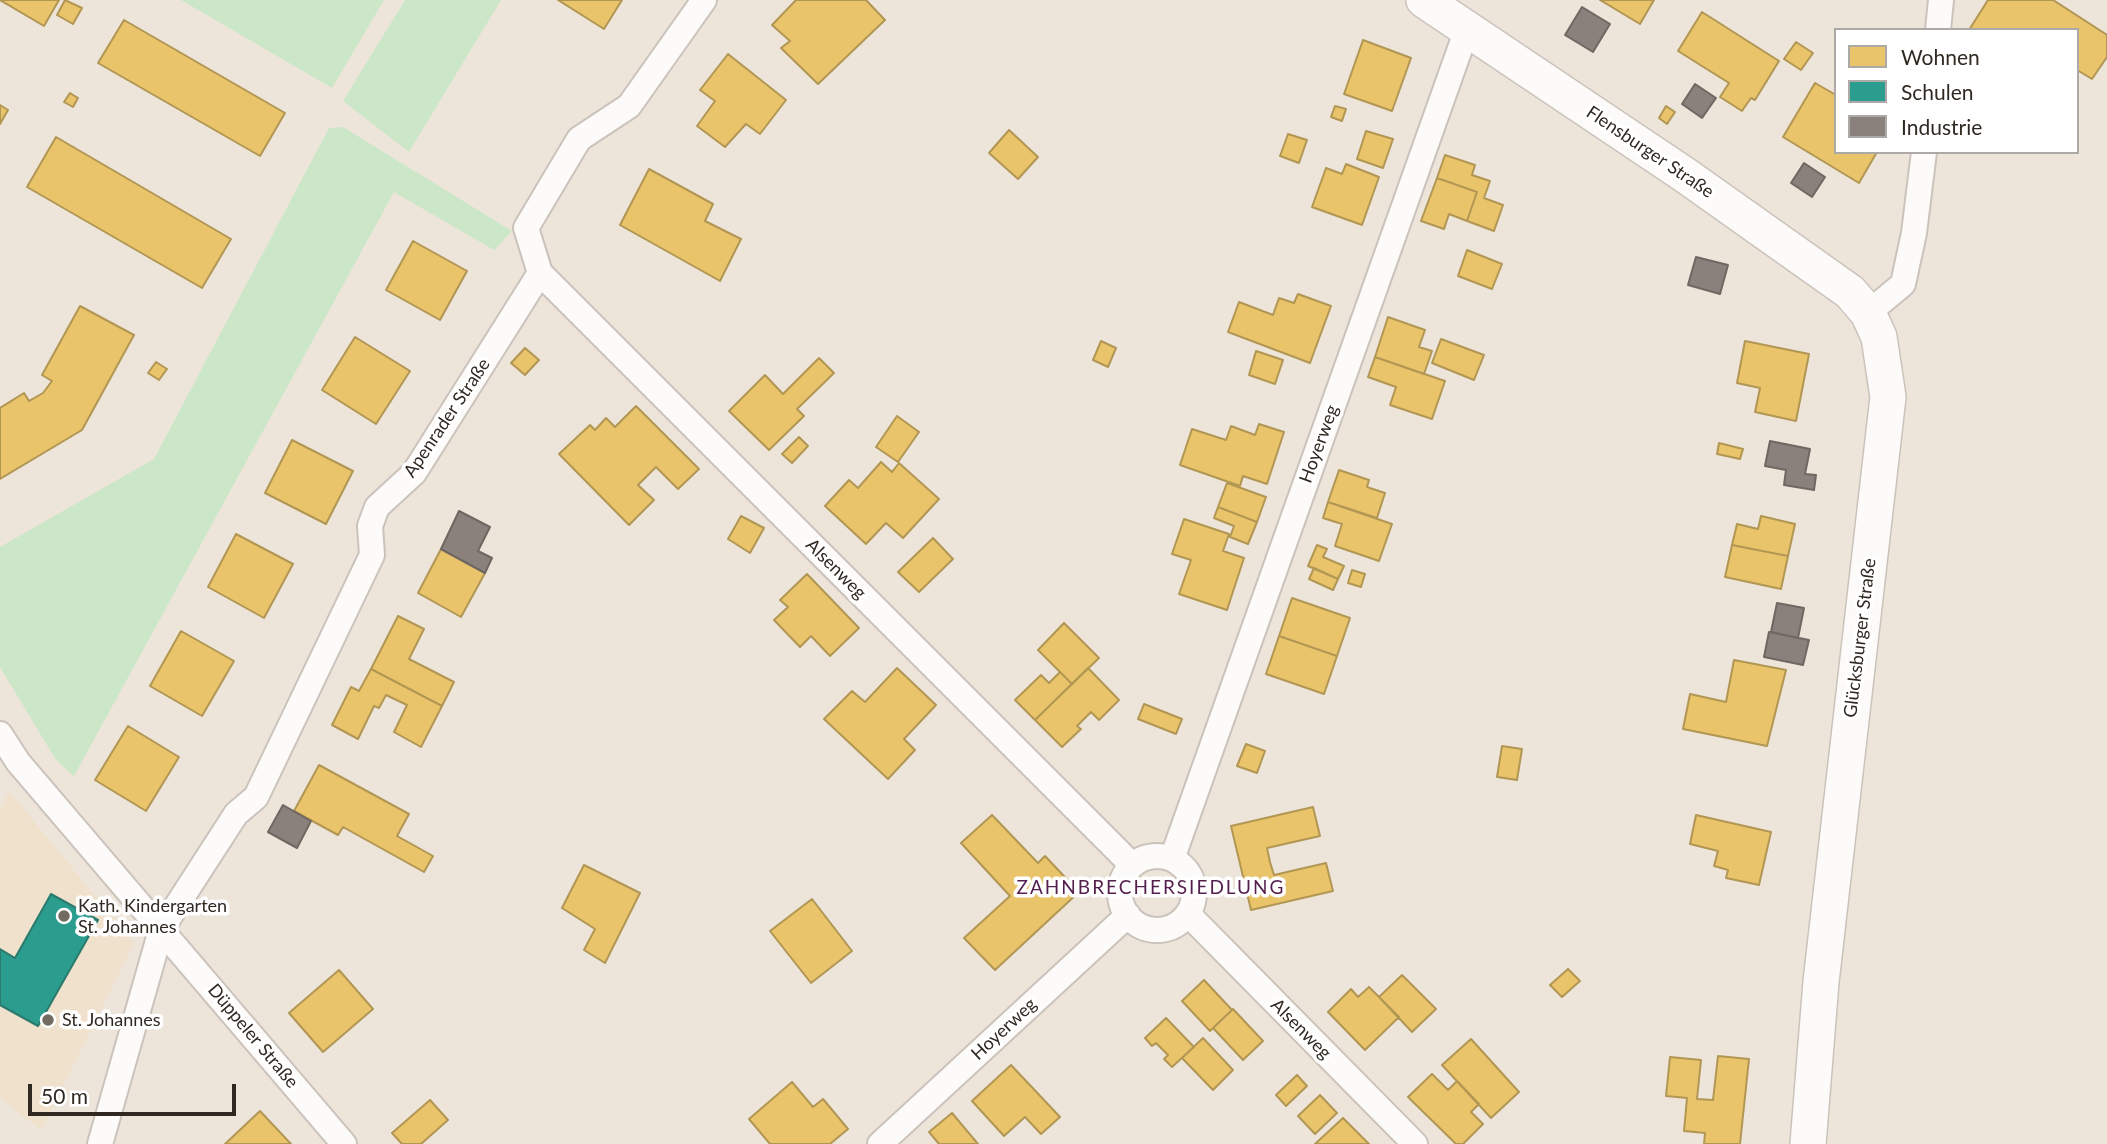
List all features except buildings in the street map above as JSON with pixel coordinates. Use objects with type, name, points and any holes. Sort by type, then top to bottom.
[{"type":"street","points":[[540,273],[526,228],[579,139],[629,106],[704,0]]},
{"type":"street","name":"Flensburger Straße","points":[[1424,0],[1685,175],[1850,292],[1868,313]]},
{"type":"street","points":[[1938,28],[1941,0]]},
{"type":"street","name":"Hoyerweg","points":[[1172,859],[1468,29]]},
{"type":"street","points":[[1868,313],[1903,284],[1914,233],[1924,154]]},
{"type":"street","name":"Alsenweg","points":[[540,273],[1132,865]]},
{"type":"street","name":"Apenrader Straße","points":[[100,1144],[161,930],[236,814],[256,797],[372,555],[370,526],[377,507],[414,473],[540,273]]},
{"type":"street","name":"Glücksburger Straße","points":[[1808,1144],[1821,982],[1888,397],[1885,360],[1879,337],[1868,313]]},
{"type":"street","name":"Düppeler Straße","points":[[0,734],[18,762],[344,1144]]},
{"type":"street","points":[[1151,856],[1172,859],[1181,864],[1193,883],[1192,904],[1188,914],[1180,922],[1158,930],[1136,923],[1128,915],[1120,895],[1121,884],[1132,865],[1151,856]]},
{"type":"street","name":"Alsenweg","points":[[1188,914],[1415,1144]]},
{"type":"street","name":"Hoyerweg","points":[[880,1144],[1128,915]]},
{"type":"shaded area","name":"St. Johannes","points":[[9,791],[134,943],[41,1130],[0,1098],[0,809]]},
{"type":"green space","points":[[181,0],[384,0],[332,88]]},
{"type":"green space","points":[[405,0],[501,0],[409,152],[343,101]]},
{"type":"green space","points":[[343,127],[512,231],[494,250],[394,192],[74,776],[56,760],[0,667],[0,547],[154,459],[329,128]]},
{"type":"place","name":"Kath. Kindergarten St. Johannes","points":[[64,916]]},
{"type":"place","name":"St. Johannes","points":[[48,1020]]},
{"type":"district","name":"ZAHNBRECHERSIEDLUNG","points":[[1151,888]]}]
